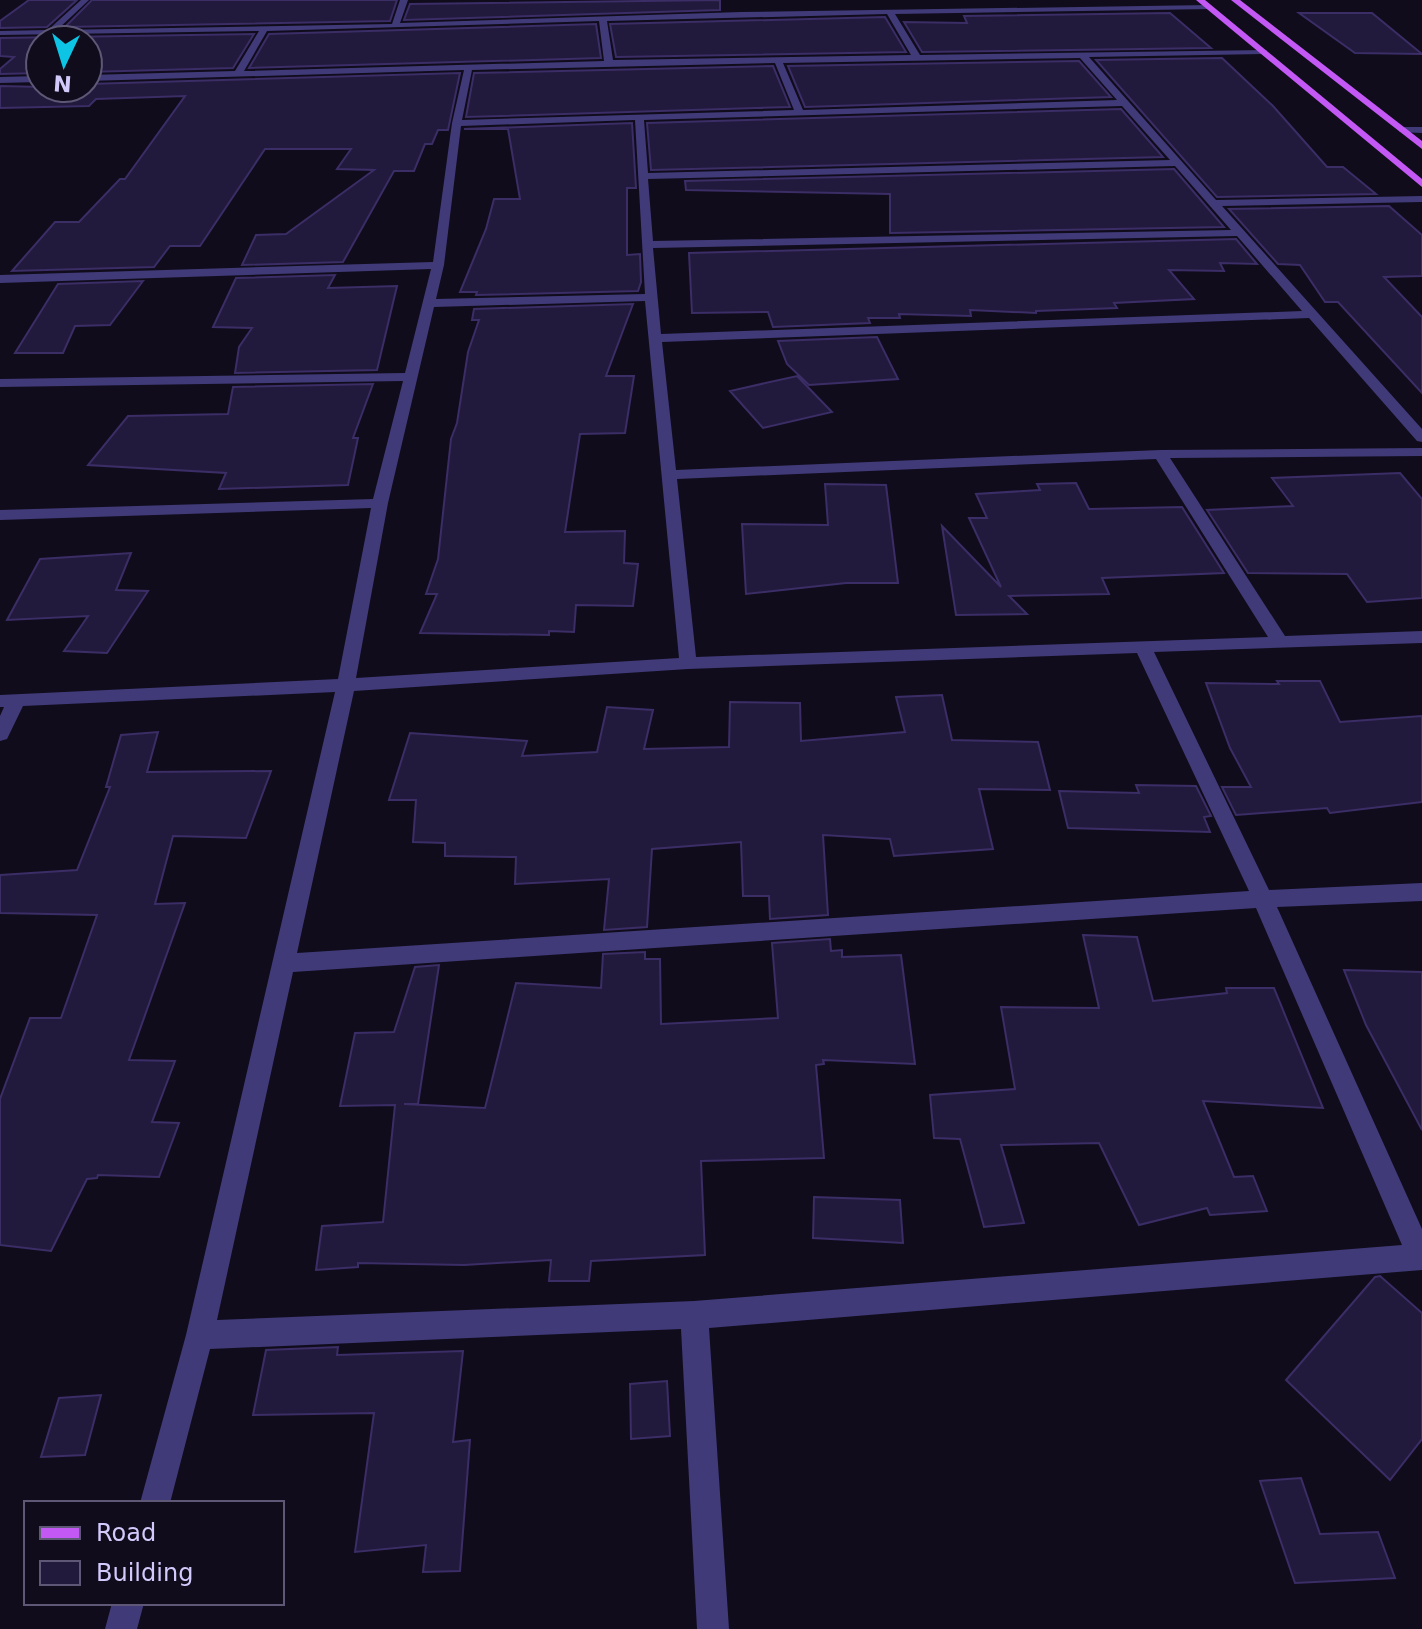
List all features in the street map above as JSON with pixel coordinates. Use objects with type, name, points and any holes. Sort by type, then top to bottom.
[{"type":"main road","points":[[1200,0],[1422,184]]},
{"type":"main road","points":[[1235,0],[1422,146]]},
{"type":"street","points":[[59,24],[85,0]]},
{"type":"street","points":[[395,26],[404,0]]},
{"type":"street","points":[[1038,0],[1046,9]]},
{"type":"street","points":[[104,31],[395,26],[739,11],[1209,7]]},
{"type":"street","points":[[890,12],[917,58]]},
{"type":"street","points":[[603,19],[609,63]]},
{"type":"street","points":[[237,75],[265,28]]},
{"type":"street","points":[[0,33],[24,33]]},
{"type":"street","points":[[104,78],[609,63],[1264,52]]},
{"type":"street","points":[[1082,55],[1422,438]]},
{"type":"street","points":[[778,60],[800,114]]},
{"type":"street","points":[[156,1501],[200,1335],[346,685],[380,503],[438,265],[457,123],[468,69]]},
{"type":"street","points":[[0,80],[24,79]]},
{"type":"street","points":[[457,123],[1123,103]]},
{"type":"street","points":[[639,117],[651,297],[658,338],[688,663]]},
{"type":"street","points":[[1402,130],[1422,130]]},
{"type":"street","points":[[645,176],[1177,163]]},
{"type":"street","points":[[1216,203],[1422,199]]},
{"type":"street","points":[[647,245],[1240,233]]},
{"type":"street","points":[[1,280],[438,265]]},
{"type":"street","points":[[429,303],[651,297]]},
{"type":"street","points":[[658,338],[1310,314]]},
{"type":"street","points":[[0,383],[410,377]]},
{"type":"street","points":[[671,475],[1160,454],[1422,452]]},
{"type":"street","points":[[1160,454],[1280,642]]},
{"type":"street","points":[[0,515],[380,503]]},
{"type":"street","points":[[0,734],[8,700],[346,685],[688,663],[1422,637]]},
{"type":"street","points":[[200,1335],[694,1315],[1422,1257],[1263,899],[1144,649]]},
{"type":"street","points":[[282,963],[1263,899],[1422,892]]},
{"type":"street","points":[[694,1315],[713,1629]]},
{"type":"street","points":[[121,1629],[127,1605]]},
{"type":"building","points":[[29,0],[77,0],[50,24],[0,28],[0,21]]},
{"type":"building","points":[[92,0],[397,0],[390,21],[104,26],[68,24]]},
{"type":"building","points":[[720,0],[720,10],[404,20],[410,4]]},
{"type":"building","points":[[1170,13],[1211,48],[922,52],[904,22],[967,23],[964,16]]},
{"type":"building","points":[[1299,13],[1372,13],[1422,54],[1355,53]]},
{"type":"building","points":[[885,17],[906,52],[616,57],[610,24]]},
{"type":"building","points":[[596,24],[601,58],[249,68],[269,34]]},
{"type":"building","points":[[254,34],[233,68],[104,72],[104,36]]},
{"type":"building","points":[[0,38],[24,38],[24,73],[0,74],[0,69],[14,57],[0,56]]},
{"type":"building","points":[[1222,58],[1273,106],[1327,167],[1343,167],[1376,194],[1217,197],[1096,60]]},
{"type":"building","points":[[1079,61],[1111,97],[805,107],[788,66]]},
{"type":"building","points":[[773,66],[790,107],[466,117],[474,73]]},
{"type":"building","points":[[460,73],[448,130],[438,130],[432,144],[425,144],[414,171],[394,171],[343,262],[242,265],[256,235],[286,234],[374,170],[337,169],[351,149],[265,149],[200,246],[170,246],[154,267],[12,271],[55,222],[79,222],[120,179],[125,179],[185,96],[104,99],[104,84]]},
{"type":"building","points":[[0,86],[24,87],[24,104],[91,104],[0,108]]},
{"type":"building","points":[[1121,109],[1163,157],[651,170],[647,123]]},
{"type":"building","points":[[632,123],[636,188],[627,188],[627,255],[640,254],[641,282],[638,291],[476,295],[477,292],[460,292],[486,229],[494,199],[520,199],[508,129],[464,129]]},
{"type":"building","points":[[1174,169],[1224,227],[890,233],[890,194],[686,190],[685,181]]},
{"type":"building","points":[[1389,206],[1422,235],[1422,276],[1384,277],[1422,317],[1422,393],[1338,302],[1325,302],[1300,265],[1278,264],[1229,209]]},
{"type":"building","points":[[1236,239],[1257,264],[1220,263],[1224,271],[1169,270],[1194,299],[1114,303],[1117,308],[1036,313],[970,310],[971,316],[899,314],[900,318],[868,318],[870,323],[773,327],[768,312],[692,313],[689,253]]},
{"type":"building","points":[[335,275],[328,288],[397,286],[377,370],[235,373],[239,347],[252,328],[213,327],[236,278]]},
{"type":"building","points":[[143,281],[110,325],[75,326],[63,353],[15,353],[58,284]]},
{"type":"building","points":[[633,304],[606,376],[634,376],[625,433],[580,434],[565,532],[625,531],[624,563],[638,564],[633,606],[576,605],[574,632],[549,631],[549,635],[420,633],[437,594],[426,594],[438,559],[451,439],[457,423],[468,352],[479,320],[472,320],[474,309]]},
{"type":"building","points":[[877,337],[898,379],[809,385],[787,364],[778,341]]},
{"type":"building","points":[[797,376],[832,412],[763,428],[730,391]]},
{"type":"building","points":[[373,384],[353,438],[358,438],[348,485],[219,489],[226,473],[88,465],[128,416],[228,414],[233,387]]},
{"type":"building","points":[[1400,473],[1422,499],[1422,598],[1367,602],[1347,574],[1248,573],[1207,510],[1293,506],[1272,478]]},
{"type":"building","points":[[1076,483],[1089,509],[1182,507],[1224,573],[1102,578],[1109,594],[1009,596],[1027,614],[956,615],[942,526],[1001,587],[969,518],[987,518],[976,494],[1040,490],[1037,484]]},
{"type":"building","points":[[825,484],[886,485],[898,583],[846,583],[746,594],[742,524],[828,525]]},
{"type":"building","points":[[131,553],[116,590],[148,591],[107,653],[64,651],[88,616],[7,620],[40,559]]},
{"type":"building","points":[[1277,681],[1320,681],[1340,722],[1422,716],[1422,802],[1330,813],[1327,808],[1236,815],[1222,787],[1251,787],[1230,748],[1206,683],[1279,684]]},
{"type":"building","points":[[942,695],[952,740],[1038,742],[1050,790],[979,789],[993,849],[894,856],[890,839],[823,835],[828,915],[770,919],[769,896],[743,896],[741,842],[652,849],[647,927],[604,930],[609,879],[515,884],[516,857],[445,856],[445,843],[413,842],[416,800],[389,800],[410,733],[527,741],[522,756],[597,752],[607,707],[653,710],[644,749],[729,747],[730,702],[800,703],[801,741],[905,732],[896,697]]},
{"type":"building","points":[[158,732],[147,772],[271,771],[246,838],[173,836],[155,904],[185,903],[129,1060],[175,1061],[152,1122],[179,1123],[159,1177],[98,1175],[97,1178],[87,1179],[51,1251],[0,1245],[0,1099],[30,1018],[61,1018],[97,915],[0,913],[0,875],[77,870],[110,787],[106,787],[121,735]]},
{"type":"building","points":[[1136,785],[1196,786],[1211,816],[1204,817],[1210,832],[1068,828],[1059,791],[1139,793]]},
{"type":"building","points":[[1083,935],[1137,937],[1153,1001],[1227,993],[1226,988],[1274,988],[1323,1108],[1203,1101],[1234,1177],[1253,1176],[1267,1211],[1210,1215],[1207,1208],[1139,1225],[1099,1143],[1001,1145],[1024,1223],[984,1227],[960,1139],[934,1138],[930,1095],[1015,1089],[1001,1007],[1099,1008]]},
{"type":"building","points":[[830,939],[831,951],[842,950],[842,957],[901,955],[915,1064],[823,1060],[824,1064],[816,1065],[824,1158],[701,1161],[705,1255],[591,1261],[589,1281],[549,1281],[551,1260],[464,1265],[358,1263],[358,1267],[316,1270],[322,1226],[383,1222],[395,1105],[340,1106],[355,1033],[394,1032],[415,967],[439,965],[418,1104],[404,1104],[485,1108],[516,983],[601,988],[603,954],[645,952],[645,959],[660,959],[661,1024],[778,1018],[772,943]]},
{"type":"building","points":[[1344,970],[1422,972],[1422,1130],[1366,1025]]},
{"type":"building","points":[[814,1197],[900,1200],[903,1243],[813,1238]]},
{"type":"building","points":[[1380,1276],[1422,1313],[1422,1439],[1390,1480],[1286,1380],[1375,1277]]},
{"type":"building","points":[[338,1347],[337,1355],[463,1351],[453,1442],[470,1440],[460,1571],[423,1572],[426,1545],[355,1552],[374,1413],[253,1415],[266,1350]]},
{"type":"building","points":[[667,1381],[670,1436],[631,1439],[630,1384]]},
{"type":"building","points":[[101,1395],[85,1455],[41,1457],[59,1398]]},
{"type":"building","points":[[1301,1478],[1320,1534],[1378,1532],[1395,1578],[1295,1583],[1260,1481]]}]
